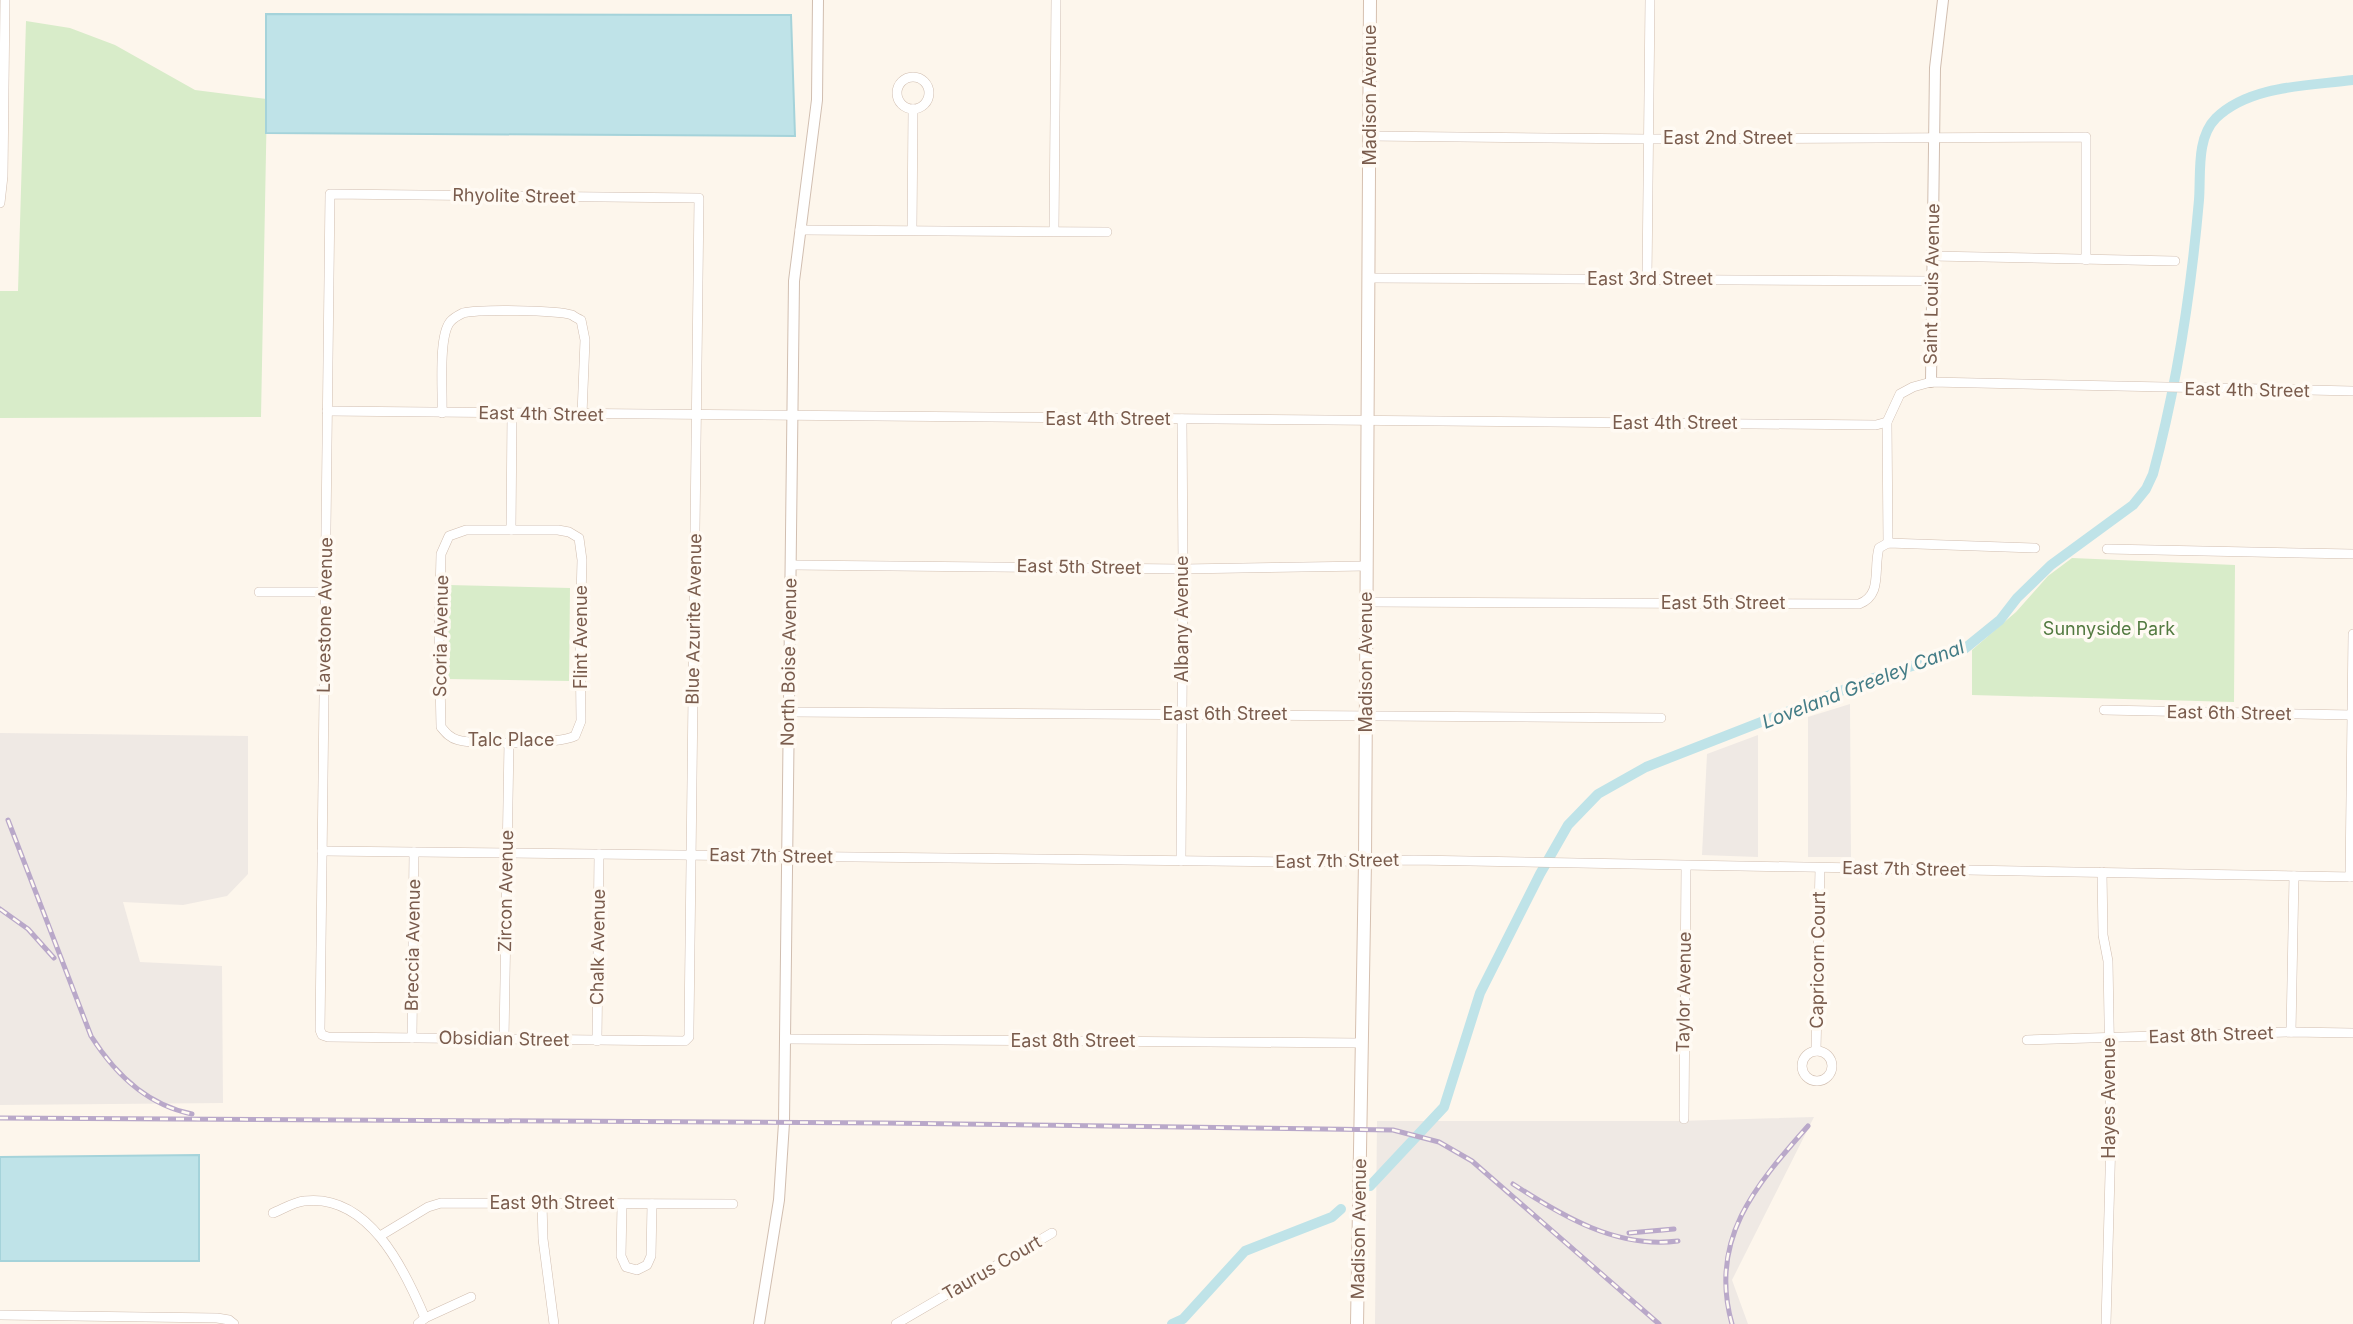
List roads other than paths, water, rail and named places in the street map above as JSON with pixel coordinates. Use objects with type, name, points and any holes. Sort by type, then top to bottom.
[{"type":"main road","name":"Madison Avenue","points":[[1357,1324],[1365,861],[1370,0]]},
{"type":"street","points":[[0,203],[4,176],[5,0]]},
{"type":"street","name":"North Boise Avenue","points":[[759,1324],[774,1239],[782,1171],[794,281],[817,100],[818,0]]},
{"type":"street","points":[[1054,231],[1056,0]]},
{"type":"street","points":[[1647,279],[1650,0]]},
{"type":"street","name":"Saint Louis Avenue","points":[[1888,543],[1887,422],[1900,394],[1931,382],[1935,68],[1942,0]]},
{"type":"street","points":[[912,230],[913,109]]},
{"type":"street","name":"East 2nd Street","points":[[1369,136],[1649,139],[2086,137],[2086,260]]},
{"type":"street","name":"Rhyolite Street","points":[[330,194],[699,198]]},
{"type":"street","name":"Lavestone Avenue","points":[[322,1035],[330,194]]},
{"type":"street","name":"Blue Azurite Avenue","points":[[687,1039],[699,198]]},
{"type":"street","points":[[800,230],[1107,232]]},
{"type":"street","points":[[1932,256],[2175,261]]},
{"type":"street","name":"East 3rd Street","points":[[1368,278],[1932,281]]},
{"type":"street","points":[[442,413],[444,342],[446,328],[451,320],[461,314],[473,312],[514,312],[560,313],[581,320],[585,340],[582,414]]},
{"type":"street","name":"East 4th Street","points":[[1931,382],[2353,391]]},
{"type":"street","name":"East 4th Street","points":[[327,411],[1876,425],[1887,422]]},
{"type":"street","points":[[511,530],[512,414]]},
{"type":"street","name":"Albany Avenue","points":[[1181,861],[1182,419]]},
{"type":"street","name":"Scoria Avenue","points":[[447,735],[441,727],[440,719],[442,554],[449,536],[466,530],[511,530]]},
{"type":"street","name":"Flint Avenue","points":[[511,530],[558,530],[579,538],[582,561],[581,721],[575,736]]},
{"type":"street","points":[[1888,543],[2035,548]]},
{"type":"street","name":"East 5th Street","points":[[1367,602],[1859,604],[1868,600],[1874,590],[1879,548],[1888,543]]},
{"type":"street","points":[[2107,549],[2353,554]]},
{"type":"street","name":"East 5th Street","points":[[791,565],[1183,569],[1367,566]]},
{"type":"street","points":[[259,592],[325,592]]},
{"type":"street","points":[[2352,877],[2353,634]]},
{"type":"street","name":"East 6th Street","points":[[2104,710],[2352,715]]},
{"type":"street","name":"East 6th Street","points":[[789,712],[1661,718]]},
{"type":"street","name":"Talc Place","points":[[447,735],[458,740],[509,742],[557,742],[575,736]]},
{"type":"street","name":"Zircon Avenue","points":[[504,1040],[509,742]]},
{"type":"street","name":"East 7th Street","points":[[322,851],[1562,863],[2352,877]]},
{"type":"street","name":"Breccia Avenue","points":[[412,1038],[414,852]]},
{"type":"street","name":"Chalk Avenue","points":[[597,1041],[599,854]]},
{"type":"street","name":"Taylor Avenue","points":[[1684,1119],[1686,866]]},
{"type":"street","name":"Capricorn Court","points":[[1816,1051],[1820,868]]},
{"type":"street","name":"Hayes Avenue","points":[[2102,873],[2110,1136],[2106,1324]]},
{"type":"street","points":[[2291,1032],[2294,876]]},
{"type":"street","name":"East 8th Street","points":[[2027,1040],[2291,1032],[2353,1033]]},
{"type":"street","name":"Obsidian Street","points":[[322,1035],[682,1042],[687,1039]]},
{"type":"street","name":"East 8th Street","points":[[785,1039],[1362,1043]]},
{"type":"street","points":[[273,1213],[301,1201],[325,1201],[339,1204],[354,1212],[380,1237],[415,1295],[421,1321],[471,1297]]},
{"type":"street","name":"East 9th Street","points":[[380,1237],[428,1207],[441,1203],[733,1204]]},
{"type":"street","points":[[542,1203],[543,1239],[554,1324]]},
{"type":"street","points":[[622,1204],[621,1255],[626,1267],[637,1270],[647,1265],[651,1255],[652,1204]]},
{"type":"street","name":"Taurus Court","points":[[895,1324],[1052,1233]]},
{"type":"street","points":[[0,1315],[14,1320],[224,1318],[234,1324]]},
{"type":"water","points":[[266,14],[791,15],[795,136],[266,133]]},
{"type":"water","points":[[199,1155],[199,1261],[0,1261],[0,1157]]},
{"type":"waterway","name":"Loveland Greeley Canal","points":[[1370,1186],[1444,1107],[1480,993],[1568,825],[1598,794],[1646,767],[1874,678],[1963,650],[2000,620],[2017,598],[2051,565],[2133,505],[2146,489],[2153,474],[2169,407],[2192,269],[2202,146],[2210,126],[2230,107],[2262,93],[2353,80]]},
{"type":"waterway","name":"Loveland Greeley Canal","points":[[1172,1324],[1183,1319],[1245,1251],[1332,1217],[1341,1209]]},
{"type":"railway","points":[[8,820],[91,1036],[111,1063],[134,1086],[161,1103],[192,1114]]},
{"type":"railway","points":[[0,909],[28,929],[54,958]]},
{"type":"railway","points":[[0,1118],[884,1123],[1393,1130],[1439,1142],[1472,1161],[1659,1324]]},
{"type":"railway","points":[[1732,1324],[1726,1294],[1726,1266],[1732,1240],[1755,1192],[1808,1126]]},
{"type":"railway","points":[[1513,1184],[1551,1208],[1612,1235],[1633,1240],[1678,1241]]},
{"type":"railway","points":[[1629,1233],[1674,1229]]},
{"type":"park label","name":"Sunnyside Park","points":[[2109,629]]}]
